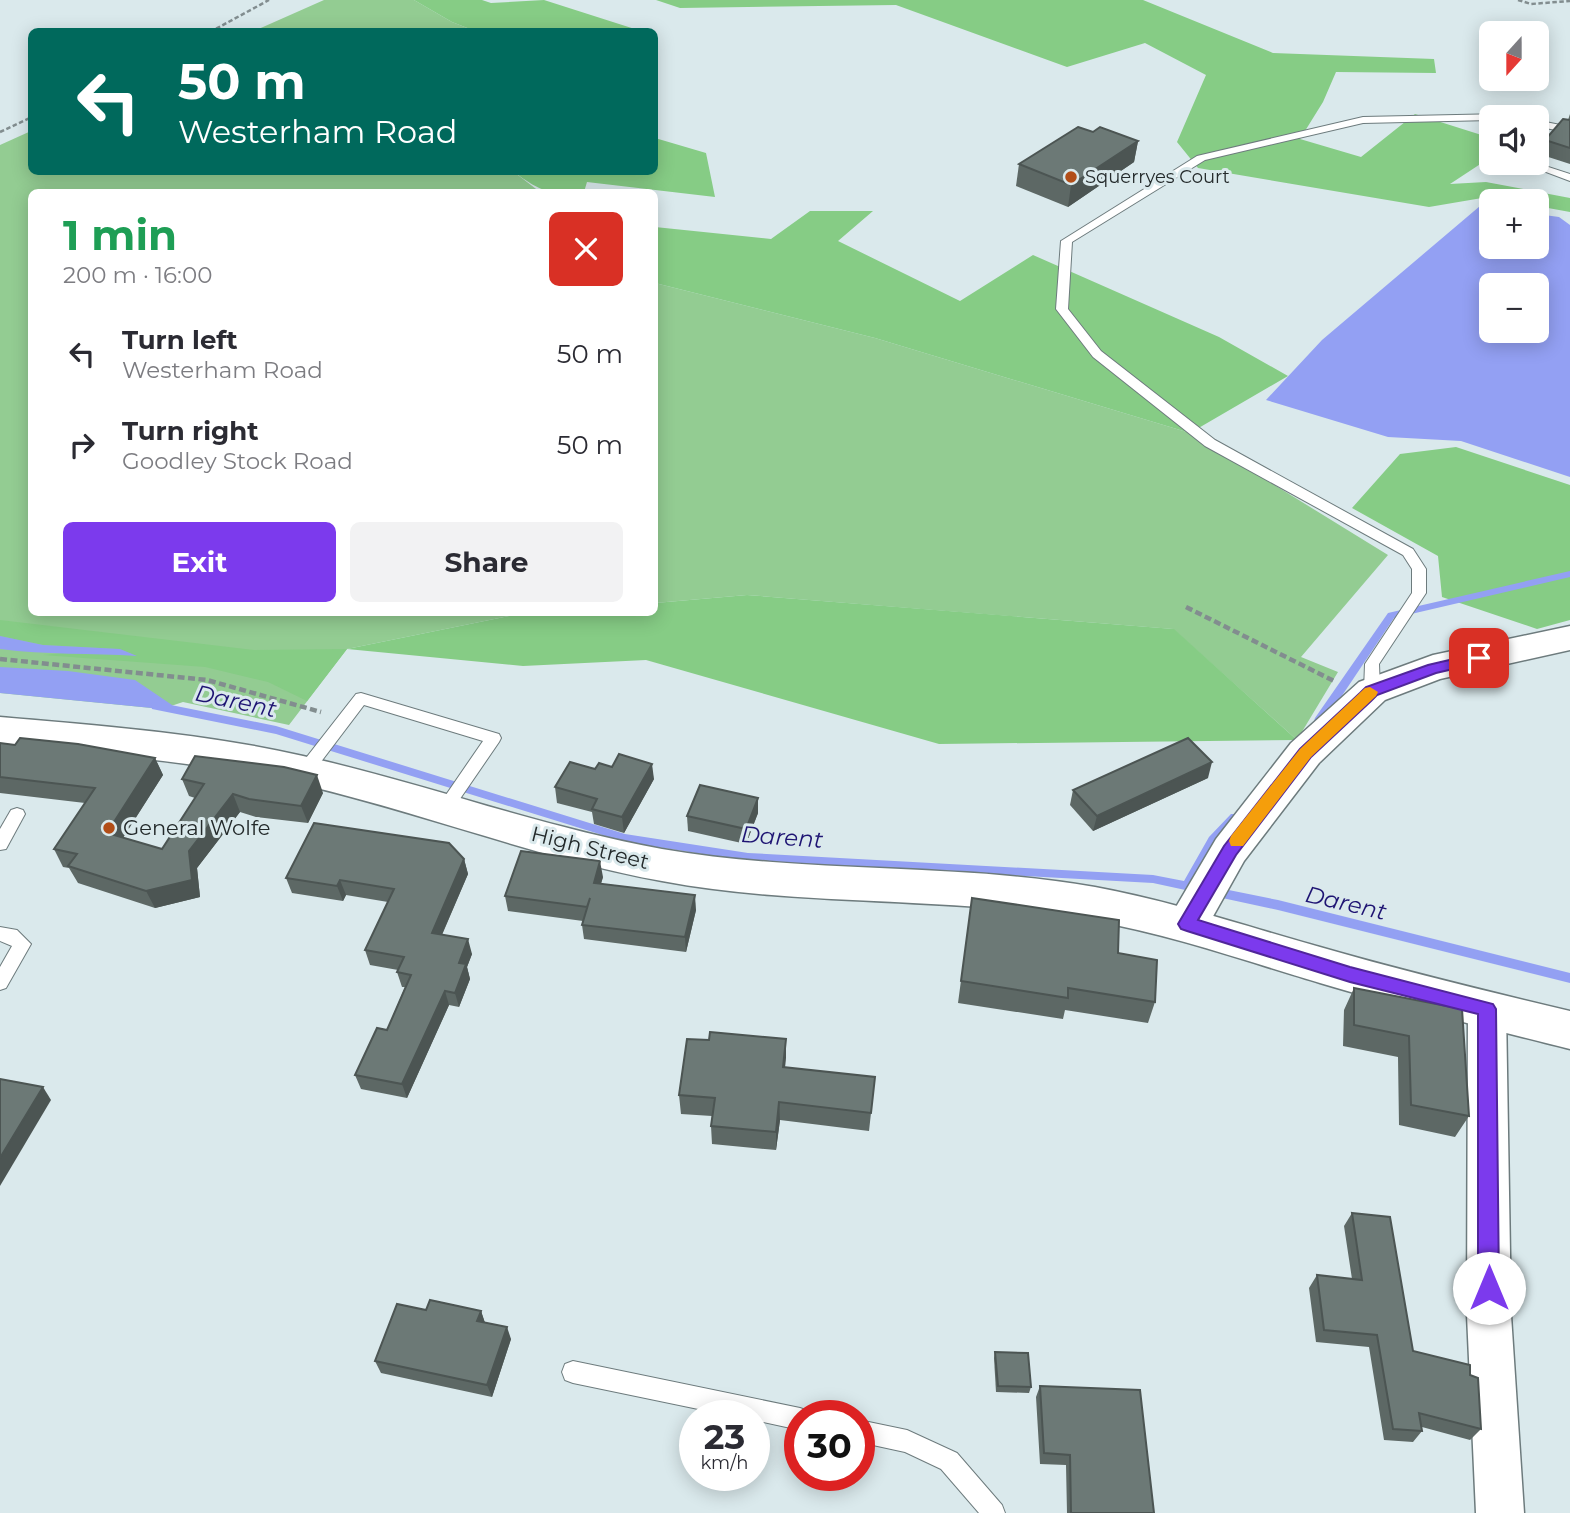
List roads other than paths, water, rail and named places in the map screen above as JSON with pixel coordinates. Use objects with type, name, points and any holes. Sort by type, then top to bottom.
[{"type":"main road","points":[[1200,902],[1230,850],[1305,753],[1368,694],[1433,668],[1570,638]]},
{"type":"main road","name":"High Street","points":[[0,731],[141,744],[255,760],[312,762],[450,802],[582,849],[666,866],[758,877],[967,889],[1092,903],[1200,902],[1350,974],[1570,1030]]},
{"type":"street","points":[[1487,1009],[1489,1315],[1500,1513]]},
{"type":"lane","points":[[1368,694],[1372,664],[1419,593],[1419,569],[1408,552],[1210,443],[1097,354],[1062,309],[1067,241],[1201,158],[1363,120],[1479,116]]},
{"type":"lane","points":[[1549,126],[1570,130]]},
{"type":"lane","points":[[1549,172],[1570,178]]},
{"type":"lane","points":[[312,762],[361,698],[493,738],[450,802]]},
{"type":"lane","points":[[0,844],[17,814]]},
{"type":"lane","points":[[0,933],[11,935],[22,944],[0,983]]},
{"type":"lane","points":[[573,1372],[784,1416]]},
{"type":"lane","points":[[875,1434],[907,1441],[949,1461],[994,1513]]},
{"type":"water","points":[[1479,207],[1479,259],[1549,259],[1549,216],[1559,217],[1570,225],[1570,477],[1461,441],[1388,437],[1266,400],[1322,340]]},
{"type":"water","points":[[0,636],[43,645],[120,649],[137,656],[0,649]]},
{"type":"water","points":[[0,667],[68,671],[135,680],[172,705],[162,709],[0,693]]},
{"type":"waterway","points":[[1319,721],[1391,615],[1570,574]]},
{"type":"waterway","name":"Darent","points":[[156,706],[276,730],[625,838],[748,857],[1153,879],[1278,905],[1570,978]]},
{"type":"waterway","points":[[1187,886],[1213,840],[1235,817]]},
{"type":"place","name":"Squerryes Court","points":[[1071,177]]},
{"type":"place","name":"General Wolfe","points":[[109,828]]}]
